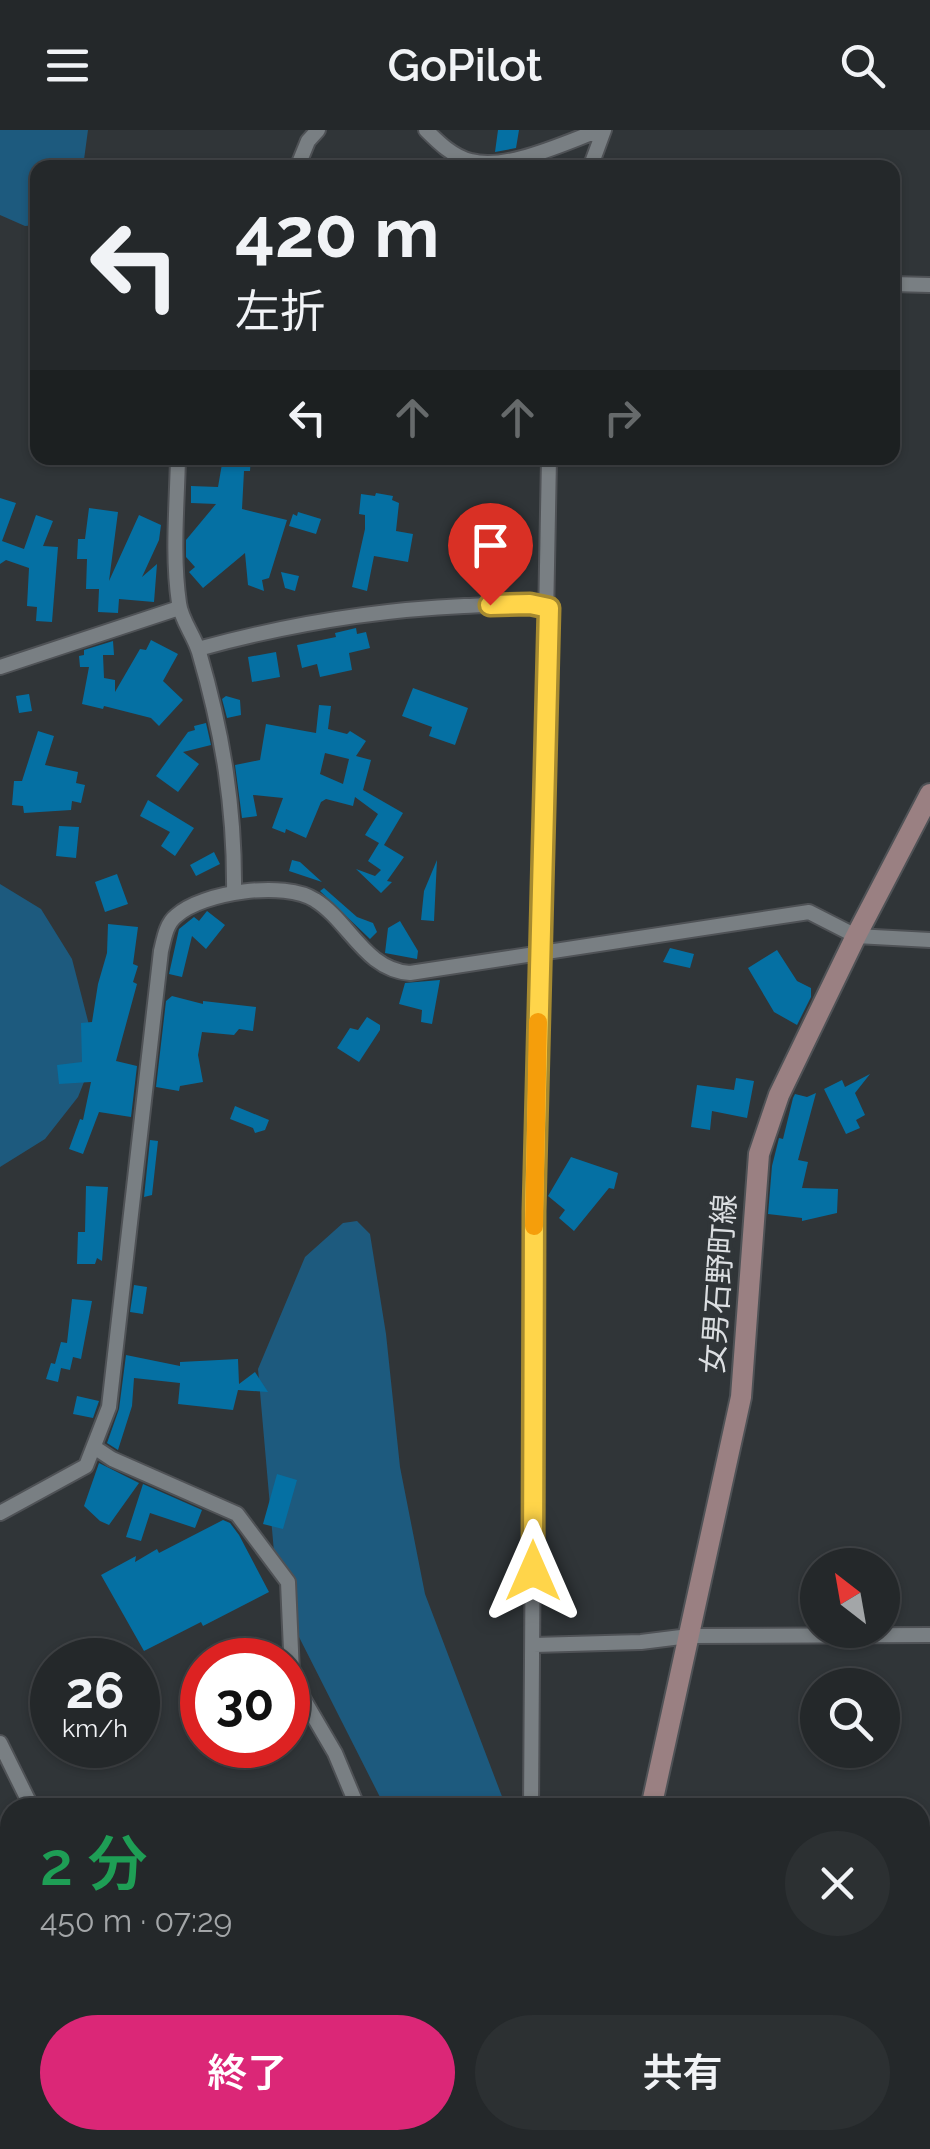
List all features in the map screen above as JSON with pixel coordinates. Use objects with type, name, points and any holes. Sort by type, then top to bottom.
[{"type":"main road","name":"女男石野町線","points":[[653,1798],[741,1397],[759,1154],[779,1095],[930,794]]},
{"type":"street","points":[[300,160],[308,141],[318,130]]},
{"type":"street","points":[[426,130],[441,146],[468,160]]},
{"type":"street","points":[[505,160],[602,130]]},
{"type":"street","points":[[593,160],[602,130]]},
{"type":"street","points":[[900,284],[930,285]]},
{"type":"street","points":[[178,465],[179,608],[198,649],[228,776],[235,832],[234,894]]},
{"type":"street","points":[[532,1798],[532,1422],[549,465]]},
{"type":"street","points":[[198,649],[311,622],[412,608],[530,604],[549,608]]},
{"type":"street","points":[[0,667],[179,608]]},
{"type":"street","points":[[0,1513],[86,1466],[110,1407],[161,951],[174,917],[200,901],[234,894],[288,890],[302,893],[318,901],[379,964],[410,974],[809,912],[856,936],[930,940]]},
{"type":"street","points":[[94,1447],[112,1459],[237,1514],[288,1582],[292,1673],[336,1752],[354,1798]]},
{"type":"street","points":[[534,1645],[641,1642],[689,1636],[930,1635]]},
{"type":"street","points":[[0,1743],[27,1798]]},
{"type":"shaded area","points":[[0,130],[88,130],[84,160],[30,160],[30,226],[0,215]]},
{"type":"shaded area","points":[[0,884],[41,909],[72,959],[96,1052],[78,1097],[45,1139],[0,1167]]},
{"type":"shaded area","points":[[357,1221],[370,1234],[386,1334],[400,1467],[425,1594],[503,1798],[380,1798],[310,1659],[310,1638],[298,1635],[274,1552],[258,1369],[305,1257],[343,1223]]},
{"type":"building","points":[[498,130],[519,130],[516,148],[495,152]]},
{"type":"building","points":[[222,465],[250,465],[250,471],[244,471],[242,509],[287,520],[269,578],[262,580],[264,591],[248,585],[245,553],[203,588],[189,572],[195,567],[186,557],[186,540],[216,504],[191,503],[191,486],[218,487]]},
{"type":"building","points":[[361,494],[393,496],[392,500],[399,503],[396,531],[413,534],[408,562],[374,556],[367,591],[352,587],[365,529],[365,515],[359,514]]},
{"type":"building","points":[[0,498],[16,503],[2,541],[24,549],[36,515],[53,521],[43,546],[58,547],[52,622],[36,621],[37,607],[27,606],[29,568],[6,560],[0,564]]},
{"type":"building","points":[[89,508],[118,512],[109,581],[139,515],[161,525],[159,540],[142,577],[157,564],[154,602],[119,599],[118,613],[98,612],[99,589],[86,589],[87,559],[77,559],[78,539],[85,539]]},
{"type":"building","points":[[298,512],[321,519],[316,534],[289,526],[293,514],[297,516]]},
{"type":"building","points":[[499,528],[500,549],[470,550],[470,529]]},
{"type":"building","points":[[281,572],[299,576],[295,591],[285,588]]},
{"type":"building","points":[[356,628],[357,634],[366,632],[370,648],[349,653],[352,670],[320,677],[317,664],[302,668],[297,645],[336,637],[335,633]]},
{"type":"building","points":[[151,640],[178,654],[163,681],[183,700],[159,726],[151,718],[82,704],[89,667],[80,667],[79,656],[84,655],[84,650],[113,641],[114,655],[103,655],[104,678],[115,680],[115,692],[140,649],[146,650]]},
{"type":"building","points":[[276,652],[280,677],[252,682],[248,657]]},
{"type":"building","points":[[413,688],[468,708],[455,745],[429,736],[432,727],[402,716]]},
{"type":"building","points":[[29,694],[32,711],[19,713],[16,696]]},
{"type":"building","points":[[226,696],[240,700],[241,715],[227,718],[222,699]]},
{"type":"building","points":[[319,705],[331,706],[328,729],[347,734],[350,731],[366,741],[356,756],[371,760],[363,790],[403,813],[384,845],[404,857],[387,881],[392,882],[381,893],[356,869],[375,876],[381,870],[368,861],[379,843],[365,835],[378,814],[355,797],[353,806],[326,799],[321,802],[306,838],[272,828],[283,798],[253,795],[257,816],[242,818],[235,765],[260,760],[266,724],[316,733]],"holes":[[[325,753],[349,759],[343,784],[320,774]]]},
{"type":"building","points":[[206,723],[211,745],[183,752],[199,764],[178,792],[156,776],[188,732]]},
{"type":"building","points":[[38,731],[54,736],[45,765],[78,772],[76,783],[85,785],[81,803],[72,801],[71,810],[24,813],[23,806],[12,805],[14,781],[22,781]]},
{"type":"building","points":[[148,800],[194,828],[175,856],[161,846],[170,832],[140,816]]},
{"type":"building","points":[[59,826],[79,827],[76,858],[56,856]]},
{"type":"building","points":[[214,852],[220,864],[196,876],[190,865]]},
{"type":"building","points":[[292,860],[300,862],[322,882],[289,871]]},
{"type":"building","points":[[437,860],[434,921],[421,920],[424,891]]},
{"type":"building","points":[[117,874],[128,904],[105,912],[95,882]]},
{"type":"building","points":[[324,888],[357,917],[373,923],[377,932],[370,939],[320,891]]},
{"type":"building","points":[[207,911],[225,925],[206,949],[192,936],[182,977],[169,974],[179,929],[194,917],[199,921]]},
{"type":"building","points":[[400,921],[418,951],[417,959],[385,953],[388,928]]},
{"type":"building","points":[[108,924],[138,927],[133,964],[138,966],[133,982],[137,984],[116,1061],[137,1066],[131,1117],[99,1112],[83,1154],[69,1149],[80,1119],[83,1120],[91,1082],[59,1084],[57,1065],[82,1062],[81,1023],[92,1022],[107,953]]},
{"type":"building","points":[[670,948],[694,954],[690,968],[663,962]]},
{"type":"building","points":[[777,950],[797,981],[811,988],[811,997],[797,1025],[774,1012],[748,968]]},
{"type":"building","points":[[440,980],[432,1024],[421,1022],[422,1010],[399,1004],[405,983]]},
{"type":"building","points":[[172,996],[203,1004],[256,1007],[253,1031],[239,1029],[234,1035],[202,1032],[198,1055],[203,1082],[180,1086],[179,1091],[156,1087],[166,1001]]},
{"type":"building","points":[[367,1017],[380,1025],[380,1030],[359,1062],[337,1048],[350,1028],[358,1030]]},
{"type":"building","points":[[870,1074],[855,1093],[865,1115],[856,1120],[860,1128],[846,1134],[824,1089],[842,1080],[845,1087]]},
{"type":"building","points":[[736,1078],[754,1081],[747,1118],[712,1111],[710,1130],[691,1127],[697,1085],[734,1090]]},
{"type":"building","points":[[816,1093],[798,1160],[808,1162],[802,1188],[838,1189],[837,1213],[802,1221],[768,1214],[772,1166],[793,1098],[795,1094],[807,1097]]},
{"type":"building","points":[[235,1106],[269,1120],[265,1130],[255,1133],[253,1128],[230,1119]]},
{"type":"building","points":[[150,1140],[158,1141],[152,1195],[144,1197]]},
{"type":"building","points":[[571,1157],[618,1173],[614,1189],[609,1188],[574,1231],[559,1218],[565,1210],[548,1196]]},
{"type":"building","points":[[86,1186],[108,1187],[102,1261],[97,1258],[95,1264],[77,1264],[78,1232],[85,1232]]},
{"type":"building","points":[[134,1285],[147,1287],[143,1314],[130,1312]]},
{"type":"building","points":[[72,1299],[92,1301],[81,1359],[73,1357],[70,1370],[61,1368],[58,1382],[46,1379],[61,1342],[67,1343]]},
{"type":"building","points":[[126,1355],[180,1366],[180,1362],[238,1359],[239,1384],[255,1372],[268,1392],[238,1390],[233,1410],[178,1404],[180,1383],[134,1378],[132,1406],[118,1450],[107,1443],[119,1409]]},
{"type":"building","points":[[77,1396],[99,1401],[93,1418],[73,1414]]},
{"type":"building","points":[[99,1463],[139,1483],[109,1525],[84,1506]]},
{"type":"building","points":[[277,1474],[297,1480],[283,1529],[263,1524]]},
{"type":"building","points":[[143,1484],[202,1510],[195,1528],[150,1513],[141,1541],[126,1537]]},
{"type":"building","points":[[223,1520],[239,1535],[269,1592],[160,1643],[160,1638],[137,1638],[101,1575],[136,1556],[135,1562],[157,1549],[159,1553]]},
{"type":"slow traffic","points":[[534,1226],[538,1022]]},
{"type":"route","points":[[490,605],[530,604],[549,608],[534,1211],[533,1571]]}]
